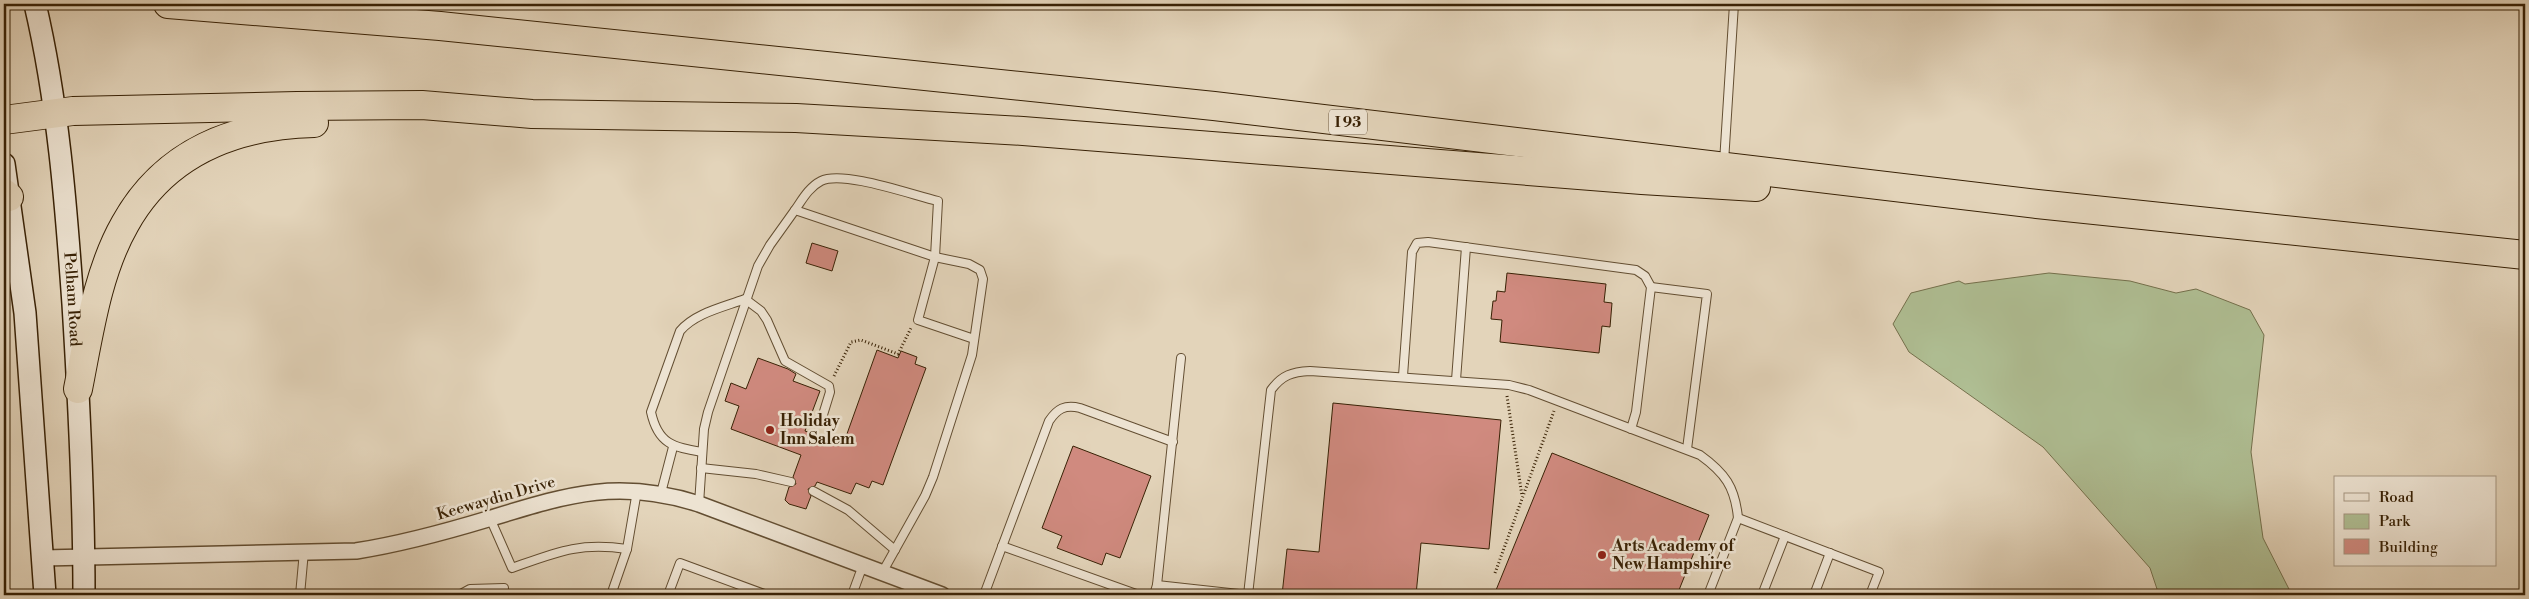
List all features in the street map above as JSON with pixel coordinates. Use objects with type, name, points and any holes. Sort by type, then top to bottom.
[{"type":"highway","name":"I 93","points":[[168,4],[440,26],[1214,106],[2037,204],[2525,255]]},
{"type":"highway","points":[[4,120],[54,113],[199,107],[422,106],[532,114],[796,118],[1023,131],[1642,180],[2037,204]]},
{"type":"highway","points":[[78,389],[100,290],[124,224],[155,182],[177,164],[203,148],[225,137],[279,125],[423,122],[532,114]]},
{"type":"main road","name":"Pelham Road","points":[[35,4],[54,113],[67,221],[78,389],[84,595]]},
{"type":"main road","points":[[4,164],[6,195],[24,313],[45,595]]},
{"type":"street","name":"Keewaydin Drive","points":[[43,558],[356,551],[401,544],[569,495],[637,490],[661,493],[699,504],[942,595]]},
{"type":"lane","points":[[1724,166],[1734,4]]},
{"type":"lane","points":[[699,504],[702,452],[708,412],[745,299],[770,245],[813,186],[822,180],[832,178],[853,179],[938,201],[935,257],[918,320],[974,340]]},
{"type":"lane","points":[[795,210],[935,257],[969,264],[980,270],[983,279],[972,355],[933,477],[925,496],[882,573]]},
{"type":"lane","points":[[1403,376],[1412,252],[1417,243],[1428,242],[1636,270],[1645,276],[1651,287],[1636,412],[1631,429]]},
{"type":"lane","points":[[1456,380],[1466,247]]},
{"type":"lane","points":[[1651,287],[1707,294],[1687,449]]},
{"type":"lane","points":[[745,299],[761,311],[767,320],[785,361],[830,386],[822,418]]},
{"type":"lane","points":[[702,452],[673,447],[654,424],[651,412],[680,331],[698,318],[745,299]]},
{"type":"lane","points":[[1154,595],[1158,584],[1182,358]]},
{"type":"lane","points":[[1158,584],[1248,595],[1270,390],[1278,379],[1292,372],[1310,370],[1506,384],[1558,400],[1687,449],[1714,466],[1724,477],[1733,490],[1738,518],[1708,595]]},
{"type":"lane","points":[[984,595],[1049,421],[1055,412],[1062,407],[1080,408],[1172,442]]},
{"type":"lane","points":[[661,493],[673,447]]},
{"type":"lane","points":[[701,468],[756,474],[791,482]]},
{"type":"lane","points":[[611,595],[627,549],[637,490]]},
{"type":"lane","points":[[813,491],[848,510],[895,550]]},
{"type":"lane","points":[[490,518],[512,568],[584,546],[627,549]]},
{"type":"lane","points":[[1738,518],[1879,572],[1870,595]]},
{"type":"lane","points":[[1762,595],[1785,536]]},
{"type":"lane","points":[[1002,546],[1139,595]]},
{"type":"lane","points":[[300,595],[304,551]]},
{"type":"lane","points":[[1814,595],[1830,553]]},
{"type":"lane","points":[[668,595],[680,563],[767,595]]},
{"type":"lane","points":[[852,595],[863,565]]},
{"type":"lane","points":[[459,595],[470,589],[504,588]]},
{"type":"path","points":[[830,386],[851,342],[861,340],[898,354],[908,331],[918,320]]},
{"type":"path","points":[[1506,384],[1522,497]]},
{"type":"path","points":[[1495,573],[1558,400]]},
{"type":"green space","points":[[2049,273],[2130,281],[2176,293],[2196,289],[2250,310],[2264,335],[2251,452],[2263,538],[2292,595],[2159,595],[2150,568],[2043,447],[1909,352],[1893,324],[1911,293],[1959,281],[1965,284]]},
{"type":"building","points":[[812,243],[838,251],[832,271],[806,263]]},
{"type":"building","points":[[1507,273],[1606,284],[1604,302],[1612,303],[1610,327],[1602,326],[1599,353],[1500,342],[1502,320],[1491,319],[1493,301],[1496,301],[1497,291],[1505,292]]},
{"type":"building","name":"Holiday Inn Salem","points":[[877,350],[898,358],[901,351],[917,357],[915,364],[926,368],[883,485],[872,481],[869,488],[856,483],[851,494],[817,482],[815,486],[808,489],[811,496],[806,509],[789,504],[785,500],[789,487],[796,484],[793,477],[801,455],[731,429],[739,406],[725,401],[731,383],[746,389],[758,358],[788,369],[796,374],[793,381],[820,391],[805,431],[843,445]]},
{"type":"building","points":[[1333,403],[1501,420],[1489,549],[1421,543],[1416,595],[1282,595],[1287,549],[1319,552]]},
{"type":"building","points":[[1073,446],[1151,476],[1120,558],[1106,553],[1102,565],[1057,548],[1062,536],[1042,528]]},
{"type":"building","name":"Arts Academy of New Hampshire","points":[[1552,453],[1709,515],[1677,595],[1494,595]]},
{"type":"place","name":"Holiday Inn Salem","points":[[770,430]]},
{"type":"place","name":"Arts Academy of New Hampshire","points":[[1602,555]]}]
